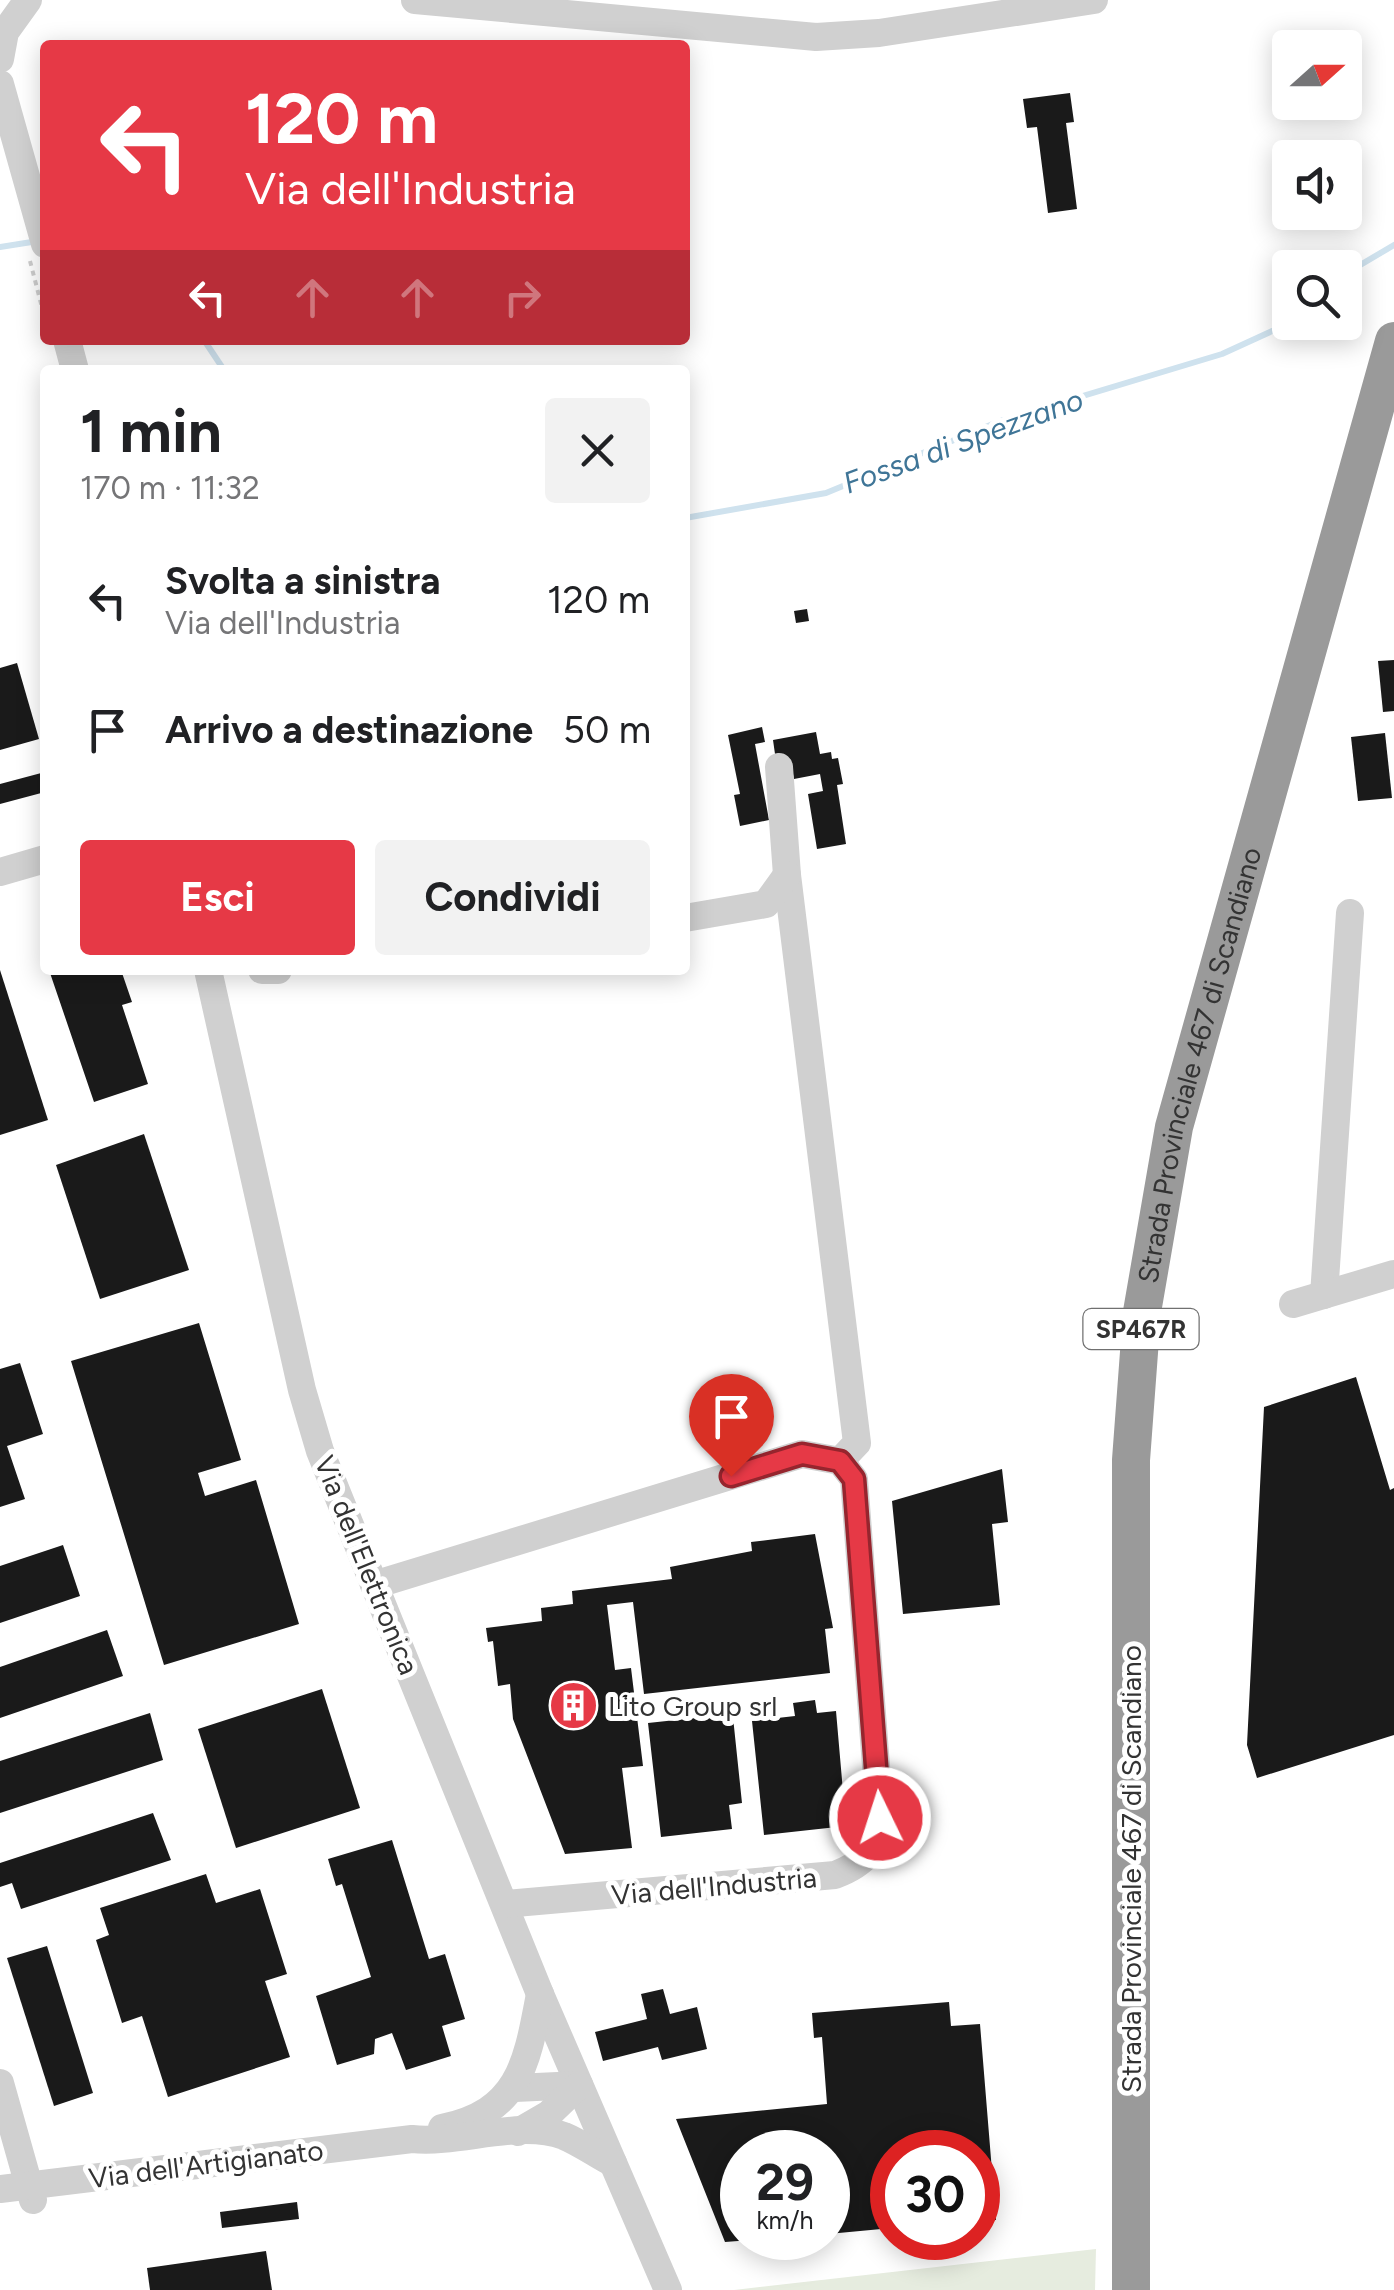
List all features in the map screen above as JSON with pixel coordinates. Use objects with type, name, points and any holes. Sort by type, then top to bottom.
[{"type":"highway","name":"Strada Provinciale 467 di Scandiano","points":[[1130,2290],[1131,1460],[1142,1312],[1174,1128],[1394,341]]},
{"type":"street","points":[[0,58],[6,32],[28,0]]},
{"type":"street","points":[[414,0],[816,37],[879,33],[1094,0]]},
{"type":"street","points":[[0,84],[40,226]]},
{"type":"street","points":[[374,1584],[802,1454],[840,1461],[857,1443],[787,874],[778,767]]},
{"type":"street","points":[[0,872],[40,860]]},
{"type":"street","points":[[690,917],[766,904],[787,874]]},
{"type":"street","points":[[1324,1295],[1350,913]]},
{"type":"street","name":"Via dell'Elettronica","points":[[209,975],[302,1390],[320,1451],[540,1994],[668,2290]]},
{"type":"street","points":[[1293,1304],[1394,1274]]},
{"type":"street","name":"Via dell'Industria","points":[[504,1904],[835,1875],[862,1865],[876,1843],[880,1818],[854,1479],[840,1461]]},
{"type":"street","points":[[540,1994],[527,2061],[514,2088],[579,2084]]},
{"type":"street","points":[[0,2084],[32,2192]]},
{"type":"street","name":"Via dell'Artigianato","points":[[517,2132],[549,2114],[579,2084]]},
{"type":"street","name":"Via dell'Artigianato","points":[[0,2189],[32,2192],[412,2140],[470,2122],[514,2088]]},
{"type":"street","name":"Via dell'Artigianato","points":[[412,2140],[438,2142],[517,2132],[561,2135],[613,2164]]},
{"type":"shaded area","points":[[1096,2249],[1095,2290],[734,2290],[1000,2260]]},
{"type":"building","points":[[1070,93],[1074,122],[1066,123],[1077,209],[1048,213],[1037,127],[1027,128],[1023,99]]},
{"type":"building","points":[[807,609],[809,621],[796,623],[794,611]]},
{"type":"building","points":[[1394,660],[1394,711],[1383,712],[1378,661]]},
{"type":"building","points":[[17,663],[39,739],[0,750],[0,668]]},
{"type":"building","points":[[762,727],[765,742],[755,744],[769,820],[740,826],[734,795],[740,794],[728,735]]},
{"type":"building","points":[[816,732],[820,754],[831,752],[832,759],[838,758],[843,784],[837,785],[846,844],[817,849],[808,794],[823,791],[820,774],[794,779],[790,759],[776,761],[773,740]]},
{"type":"building","points":[[1385,733],[1392,798],[1358,801],[1351,737]]},
{"type":"building","points":[[40,773],[40,793],[0,804],[0,784]]},
{"type":"building","points":[[0,970],[48,1120],[0,1135]]},
{"type":"building","points":[[51,975],[123,975],[132,1002],[122,1005],[148,1084],[94,1102]]},
{"type":"building","points":[[144,1134],[189,1270],[100,1299],[56,1165]]},
{"type":"building","points":[[199,1323],[241,1460],[198,1473],[205,1496],[256,1480],[299,1624],[164,1665],[71,1361]]},
{"type":"building","points":[[20,1363],[43,1434],[7,1446],[25,1499],[0,1507],[0,1369]]},
{"type":"building","points":[[1356,1377],[1390,1490],[1394,1488],[1394,1735],[1257,1778],[1247,1745],[1264,1407]]},
{"type":"building","points":[[1002,1469],[1008,1522],[992,1524],[1000,1605],[903,1614],[892,1501]]},
{"type":"building","name":"Lito Group srl","points":[[815,1534],[833,1628],[825,1629],[830,1673],[644,1694],[633,1602],[607,1605],[615,1670],[631,1668],[643,1766],[622,1768],[632,1848],[565,1854],[513,1719],[510,1684],[498,1686],[493,1641],[488,1642],[486,1628],[542,1621],[541,1608],[573,1604],[572,1591],[672,1579],[670,1567],[752,1551],[751,1542]]},
{"type":"building","points":[[63,1545],[80,1596],[0,1623],[0,1566]]},
{"type":"building","points":[[107,1630],[123,1676],[0,1718],[0,1667]]},
{"type":"building","points":[[322,1689],[360,1808],[236,1848],[198,1729]]},
{"type":"building","points":[[731,1698],[742,1803],[729,1805],[732,1829],[661,1837],[648,1723],[713,1716],[711,1700]]},
{"type":"building","points":[[815,1700],[817,1713],[836,1711],[846,1826],[764,1835],[752,1721],[795,1716],[793,1703]]},
{"type":"building","points":[[150,1713],[163,1760],[0,1813],[0,1761]]},
{"type":"building","points":[[153,1813],[171,1860],[21,1909],[12,1883],[0,1887],[0,1863]]},
{"type":"building","points":[[392,1840],[429,1959],[445,1954],[465,2019],[442,2026],[451,2056],[406,2070],[392,2033],[375,2039],[374,2054],[337,2065],[316,1996],[371,1977],[342,1884],[336,1886],[328,1859]]},
{"type":"building","points":[[206,1874],[216,1903],[260,1889],[287,1974],[265,1981],[290,2057],[168,2097],[142,2016],[122,2023],[96,1940],[109,1935],[100,1908]]},
{"type":"building","points":[[47,1946],[93,2093],[54,2106],[7,1958]]},
{"type":"building","points":[[663,1989],[670,2014],[697,2007],[707,2049],[662,2060],[658,2047],[603,2061],[595,2032],[647,2019],[641,1994]]},
{"type":"building","points":[[949,2002],[951,2026],[980,2024],[989,2130],[870,2130],[870,2230],[850,2232],[850,2130],[720,2130],[720,2229],[676,2119],[827,2104],[822,2037],[814,2038],[812,2013]]},
{"type":"building","points":[[297,2202],[299,2219],[222,2228],[220,2212]]},
{"type":"building","points":[[266,2251],[272,2290],[150,2290],[147,2268]]},
{"type":"waterway","name":"Fossa di Spezzano","points":[[0,247],[38,241]]},
{"type":"waterway","name":"Fossa di Spezzano","points":[[1362,264],[1394,245]]},
{"type":"waterway","name":"Fossa di Spezzano","points":[[690,517],[826,493],[1000,421],[1222,354],[1272,331]]},
{"type":"waterway","name":"Fossa di Spezzano","points":[[207,345],[221,365]]},
{"type":"place","name":"Lito Group srl","points":[[573,1706]]},
{"type":"route","points":[[731,1476],[802,1454],[824,1455],[840,1461],[854,1479],[880,1818]]}]
